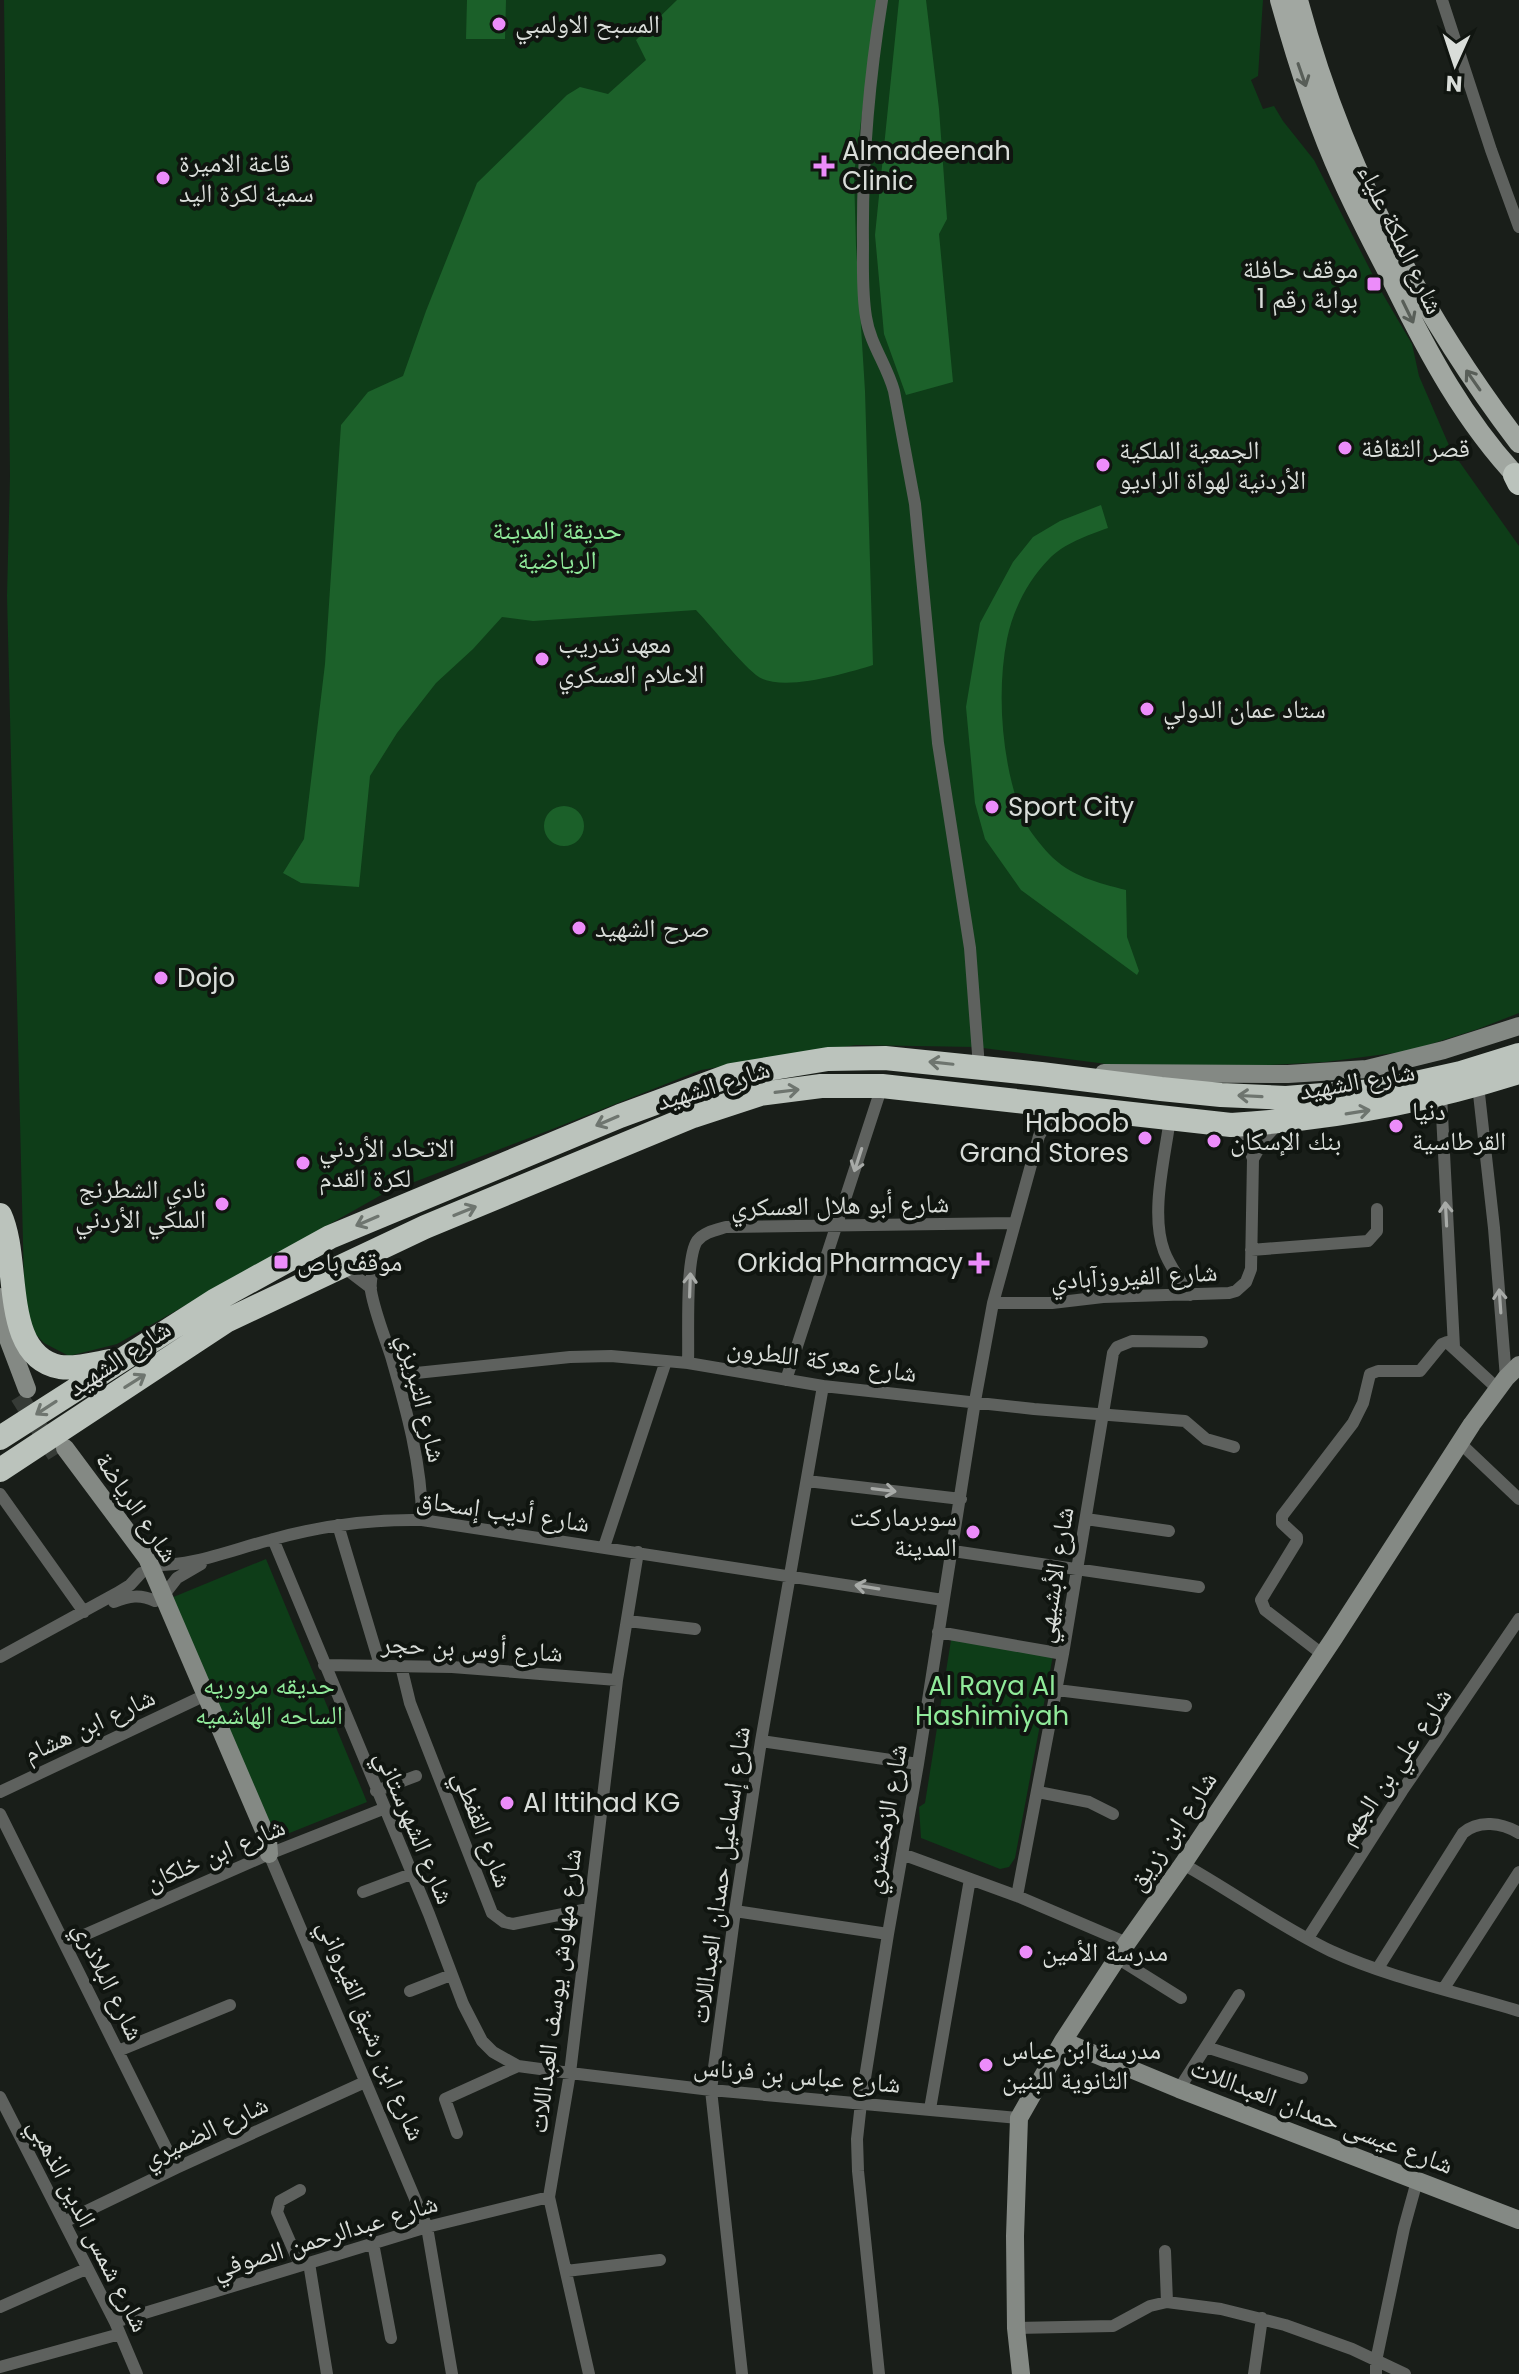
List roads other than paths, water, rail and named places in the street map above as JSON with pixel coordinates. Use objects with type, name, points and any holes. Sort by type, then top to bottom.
[{"type":"highway","points":[[1328,1094],[1519,1044]]},
{"type":"highway","name":"شارع الشهيد","points":[[0,1438],[214,1301],[330,1237],[620,1116],[731,1075],[858,1057],[885,1058],[1221,1095],[1277,1098],[1373,1091],[1461,1073],[1519,1055]]},
{"type":"highway","name":"شارع الشهيد","points":[[0,1470],[226,1321],[382,1246],[693,1116],[760,1094],[821,1086],[882,1086],[1231,1125],[1363,1112],[1441,1095],[1519,1072]]},
{"type":"highway","points":[[0,1215],[7,1236],[17,1326],[26,1345],[41,1360],[61,1367],[120,1359]]},
{"type":"main road","name":"شارع الملكة علياء","points":[[1280,0],[1301,75],[1341,177],[1367,230],[1439,371],[1518,483]]},
{"type":"main road","name":"شارع الملكة علياء","points":[[1298,0],[1312,53],[1341,131],[1379,218],[1448,342],[1519,443]]},
{"type":"street","points":[[882,0],[869,101],[862,192],[864,306],[870,337],[891,378],[915,504],[938,743],[970,948],[979,1067]]},
{"type":"street","points":[[1442,0],[1519,227]]},
{"type":"street","points":[[1074,1079],[1102,1073],[1288,1074],[1367,1069],[1468,1043],[1519,1026]]},
{"type":"street","points":[[1478,1085],[1507,1377]]},
{"type":"street","points":[[786,1380],[882,1086]]},
{"type":"street","points":[[1441,1095],[1454,1347]]},
{"type":"street","points":[[1020,1101],[1034,1117],[1039,1136]]},
{"type":"street","name":"شارع الزمخشري","points":[[879,2374],[858,2171],[857,2139],[861,2103],[993,1303],[1039,1136],[1056,1105]]},
{"type":"street","points":[[1170,1118],[1159,1206],[1160,1236],[1170,1264],[1190,1295]]},
{"type":"street","points":[[1253,1159],[1267,1135],[1281,1122]]},
{"type":"street","points":[[1231,1125],[1247,1143],[1253,1159]]},
{"type":"street","name":"شارع الفيروزآبادي","points":[[993,1303],[1052,1303],[1103,1297],[1229,1293],[1242,1287],[1249,1276],[1253,1159]]},
{"type":"street","points":[[1251,1250],[1368,1241],[1377,1231],[1377,1209]]},
{"type":"street","name":"شارع أبو هلال العسكري","points":[[688,1363],[691,1260],[696,1242],[711,1231],[726,1227],[838,1224],[1014,1223]]},
{"type":"street","points":[[337,1267],[350,1272],[371,1288],[374,1266],[382,1246]]},
{"type":"street","name":"شارع التبريزي","points":[[371,1288],[397,1375],[420,1480],[422,1520]]},
{"type":"street","points":[[0,1297],[23,1392],[0,1350]]},
{"type":"street","name":"شارع الأبشيهي","points":[[1017,1896],[1057,1690],[1113,1353],[1117,1347],[1132,1341],[1202,1342]]},
{"type":"street","points":[[1322,1654],[1265,1610],[1262,1597],[1297,1541],[1297,1537],[1282,1523],[1282,1516],[1353,1423],[1363,1403],[1370,1374],[1378,1371],[1420,1371],[1445,1342],[1507,1377]]},
{"type":"street","name":"شارع معركة اللطرون","points":[[397,1375],[589,1356],[666,1361],[823,1386],[1103,1416],[1185,1421],[1206,1439],[1234,1447]]},
{"type":"street","points":[[604,1547],[666,1361]]},
{"type":"street","name":"شارع ابن زريق","points":[[1021,2374],[1016,2328],[1015,2236],[1019,2118],[1063,2041],[1122,1950],[1183,1864],[1460,1443],[1507,1377]]},
{"type":"street","name":"شارع إسماعيل حمدان العبداللات","points":[[742,2374],[711,2090],[761,1741],[823,1386]]},
{"type":"street","points":[[1460,1443],[1519,1499]]},
{"type":"street","name":"شارع الرياضة","points":[[61,1452],[143,1552],[146,1569],[159,1599]]},
{"type":"street","points":[[807,1481],[961,1499]]},
{"type":"street","points":[[0,1494],[84,1612]]},
{"type":"street","name":"شارع أديب إسحاق","points":[[146,1569],[214,1557],[273,1539],[338,1525],[396,1519],[422,1520],[943,1600]]},
{"type":"street","points":[[1086,1519],[1169,1531]]},
{"type":"street","points":[[338,1525],[380,1665]]},
{"type":"street","name":"شارع الشهرستاني","points":[[273,1539],[451,1975],[482,2041],[509,2063],[570,2073]]},
{"type":"street","points":[[953,1551],[1199,1587]]},
{"type":"street","name":"شارع مهاوش يوسف العبداللات","points":[[549,2197],[570,2073],[617,1680],[638,1552]]},
{"type":"street","name":"شارع أديب إسحاق","points":[[159,1599],[177,1578],[214,1557]]},
{"type":"street","points":[[0,1657],[130,1585],[146,1569]]},
{"type":"street","points":[[84,1612],[133,1596],[159,1599]]},
{"type":"street","name":"شارع ابن رشيق القيرواني","points":[[159,1599],[197,1699],[263,1847],[269,1854],[427,2227],[452,2374]]},
{"type":"street","name":"شارع ابن رشيق القيرواني","points":[[159,1599],[268,1840],[269,1854]]},
{"type":"street","name":"شارع علي بن الجهم","points":[[1308,1938],[1402,1791],[1519,1619]]},
{"type":"street","points":[[628,1621],[695,1629]]},
{"type":"street","points":[[938,1632],[1063,1654]]},
{"type":"street","name":"شارع أوس بن حجر","points":[[324,1665],[493,1669],[617,1680]]},
{"type":"street","name":"شارع القفطي","points":[[401,1666],[410,1703],[492,1913],[504,1922],[513,1924],[588,1909]]},
{"type":"street","points":[[1057,1690],[1186,1706]]},
{"type":"street","name":"شارع ابن هشام","points":[[0,1792],[197,1699]]},
{"type":"street","points":[[761,1741],[918,1764]]},
{"type":"street","points":[[376,1791],[416,1776]]},
{"type":"street","points":[[1038,1792],[1089,1802],[1113,1814]]},
{"type":"street","name":"شارع ابن خلكان","points":[[66,1943],[269,1854],[383,1809]]},
{"type":"street","name":"شارع البلاذري","points":[[0,1814],[176,2168]]},
{"type":"street","points":[[1378,1968],[1463,1833],[1470,1827],[1482,1824],[1499,1825],[1519,1833]]},
{"type":"street","points":[[902,1854],[1017,1896],[1122,1950],[1181,1998]]},
{"type":"street","points":[[1183,1864],[1333,1951],[1519,2011]]},
{"type":"street","points":[[1444,1988],[1519,1872]]},
{"type":"street","points":[[363,1892],[411,1874]]},
{"type":"street","points":[[930,2109],[970,1879]]},
{"type":"street","points":[[735,1911],[888,1934]]},
{"type":"street","points":[[410,1991],[451,1975]]},
{"type":"street","points":[[1179,2089],[1239,1995]]},
{"type":"street","points":[[118,2051],[230,2005]]},
{"type":"street","name":"شارع عيسى حمدان العبداللات","points":[[1063,2041],[1519,2220]]},
{"type":"street","points":[[1206,2047],[1302,2078]]},
{"type":"street","points":[[457,2133],[445,2099],[518,2066]]},
{"type":"street","name":"شارع عباس بن فرناس","points":[[570,2073],[711,2090],[1019,2118]]},
{"type":"street","name":"شارع الضميري","points":[[64,2222],[365,2082]]},
{"type":"street","name":"شارع شمس الدين الذهبي","points":[[0,2097],[118,2328],[137,2374]]},
{"type":"street","points":[[1376,2367],[1404,2228],[1417,2181]]},
{"type":"street","points":[[300,2190],[280,2201],[277,2212],[304,2264],[327,2374]]},
{"type":"street","points":[[549,2197],[589,2374]]},
{"type":"street","name":"شارع عبدالرحمن الصوفي","points":[[0,2367],[304,2264],[427,2227],[549,2197]]},
{"type":"street","points":[[373,2243],[391,2338]]},
{"type":"street","points":[[1165,2251],[1167,2302]]},
{"type":"street","points":[[566,2271],[660,2260]]},
{"type":"street","points":[[0,2307],[86,2269]]},
{"type":"street","points":[[1016,2328],[1113,2326],[1150,2306],[1167,2302],[1221,2309],[1303,2330],[1376,2367],[1405,2374]]},
{"type":"street","points":[[1254,2374],[1262,2318]]},
{"type":"tunnel","points":[[19,1396],[56,1455]]},
{"type":"place","name":"المسبح الاولمبي","points":[[499,24]]},
{"type":"place","name":"Almadeenah Clinic","points":[[824,166]]},
{"type":"place","name":"قاعة الاميرة سمية لكرة اليد","points":[[163,178]]},
{"type":"place","name":"موقف حافلة بوابة رقم 1","points":[[1374,284]]},
{"type":"place","name":"قصر الثقافة","points":[[1345,448]]},
{"type":"place","name":"الجمعية الملكية الأردنية لهواة الراديو","points":[[1103,465]]},
{"type":"place","name":"معهد تدريب الاعلام العسكري","points":[[542,659]]},
{"type":"place","name":"ستاد عمان الدولي","points":[[1147,709]]},
{"type":"place","name":"Sport City","points":[[992,807]]},
{"type":"place","name":"صرح الشهيد","points":[[579,928]]},
{"type":"place","name":"Dojo","points":[[161,978]]},
{"type":"place","name":"دنيا القرطاسية","points":[[1396,1126]]},
{"type":"place","name":"Haboob Grand Stores","points":[[1145,1138]]},
{"type":"place","name":"بنك الإسكان","points":[[1214,1141]]},
{"type":"place","name":"الاتحاد الأردني لكرة القدم","points":[[303,1163]]},
{"type":"place","name":"نادي الشطرنج الملكي الأردني","points":[[222,1204]]},
{"type":"place","name":"موقف باص","points":[[281,1262]]},
{"type":"place","name":"Orkida Pharmacy","points":[[979,1263]]},
{"type":"place","name":"سوبرماركت المدينة","points":[[973,1532]]},
{"type":"place","name":"Al Ittihad KG","points":[[507,1803]]},
{"type":"place","name":"مدرسة الأمين","points":[[1026,1952]]},
{"type":"place","name":"مدرسة ابن عباس الثانوية للبنين","points":[[986,2065]]},
{"type":"park label","name":"حديقة المدينة الرياضية","points":[[557,545]]},
{"type":"park label","name":"حديقه مروريه الساحه الهاشميه","points":[[269,1700]]},
{"type":"park label","name":"Al Raya Al Hashimiyah","points":[[992,1701]]}]
